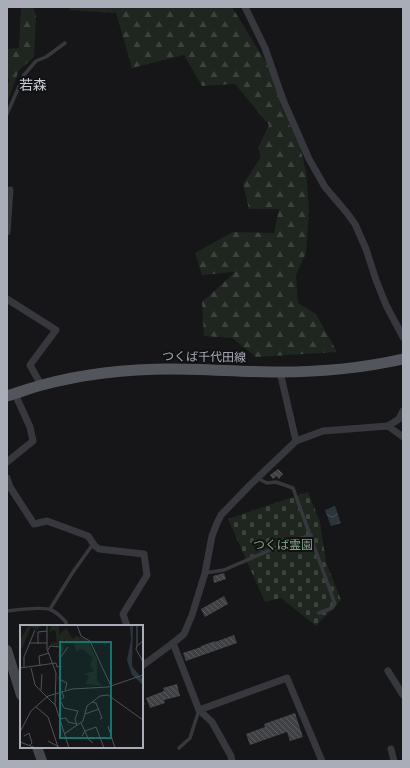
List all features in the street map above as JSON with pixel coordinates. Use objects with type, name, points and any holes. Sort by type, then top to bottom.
[{"type":"main road","name":"つくば千代田線","points":[[11,395],[41,385],[95,374],[123,371],[170,369],[280,372],[341,369],[403,359]]},
{"type":"main road","points":[[7,650],[20,692]]},
{"type":"main road","points":[[37,748],[42,761]]},
{"type":"street","points":[[245,7],[265,48],[283,100],[309,159],[325,187],[348,213],[355,224],[366,249],[386,305],[403,337]]},
{"type":"street","points":[[7,191],[10,190],[7,232]]},
{"type":"street","points":[[7,299],[56,330],[30,365],[41,385]]},
{"type":"street","points":[[280,372],[296,441]]},
{"type":"street","points":[[7,462],[34,442],[30,427],[11,395]]},
{"type":"street","points":[[143,665],[173,644],[184,634],[192,615],[205,573],[212,536],[221,515],[257,478],[296,441],[323,431],[388,426],[399,419],[403,411]]},
{"type":"street","points":[[388,426],[403,437]]},
{"type":"street","points":[[7,478],[10,487],[34,524],[47,521],[88,536],[99,549],[144,554],[147,575],[123,614],[127,625]]},
{"type":"street","points":[[173,644],[199,710],[212,722],[231,756],[232,761]]},
{"type":"street","points":[[388,671],[403,695]]},
{"type":"street","points":[[199,710],[287,678],[322,761]]},
{"type":"street","points":[[391,749],[394,761]]},
{"type":"lane","points":[[7,114],[24,75],[36,61],[46,57],[65,43]]},
{"type":"lane","points":[[257,478],[267,483],[276,482],[293,488],[335,604],[332,608],[319,613]]},
{"type":"lane","points":[[205,573],[224,570],[284,544],[311,535]]},
{"type":"lane","points":[[50,609],[93,543]]},
{"type":"lane","points":[[7,611],[50,609],[58,614],[66,622],[66,625]]},
{"type":"lane","points":[[179,748],[190,738],[199,710]]},
{"type":"green space","points":[[21,7],[33,7],[36,16],[34,57],[19,70],[7,103],[7,83],[10,81],[7,76],[7,49],[19,48]]},
{"type":"green space","points":[[69,7],[232,7],[276,79],[281,106],[300,147],[306,171],[309,210],[306,253],[296,275],[298,303],[316,314],[337,352],[256,357],[232,338],[204,336],[202,302],[235,272],[202,275],[195,253],[233,232],[274,233],[279,209],[249,209],[243,184],[261,157],[258,148],[269,125],[235,84],[202,86],[184,55],[132,68],[116,13],[70,10]]},
{"type":"green space","name":"つくば霊園","points":[[308,492],[320,522],[326,562],[341,600],[316,626],[281,598],[265,602],[228,519]]},
{"type":"water","points":[[335,506],[341,523],[331,526],[325,510]]},
{"type":"building","points":[[278,469],[283,474],[279,479],[277,476],[273,479],[270,475]]},
{"type":"building","points":[[224,573],[226,579],[214,583],[213,576]]},
{"type":"building","points":[[224,596],[228,604],[205,617],[201,609]]},
{"type":"building","points":[[234,635],[237,643],[186,661],[183,653]]},
{"type":"building","points":[[177,684],[180,696],[164,700],[165,703],[150,708],[146,698],[164,691],[163,688]]},
{"type":"building","points":[[295,713],[303,737],[290,741],[287,732],[250,745],[246,734],[265,727],[264,724]]},
{"type":"district","name":"若森","points":[[33,85]]}]
